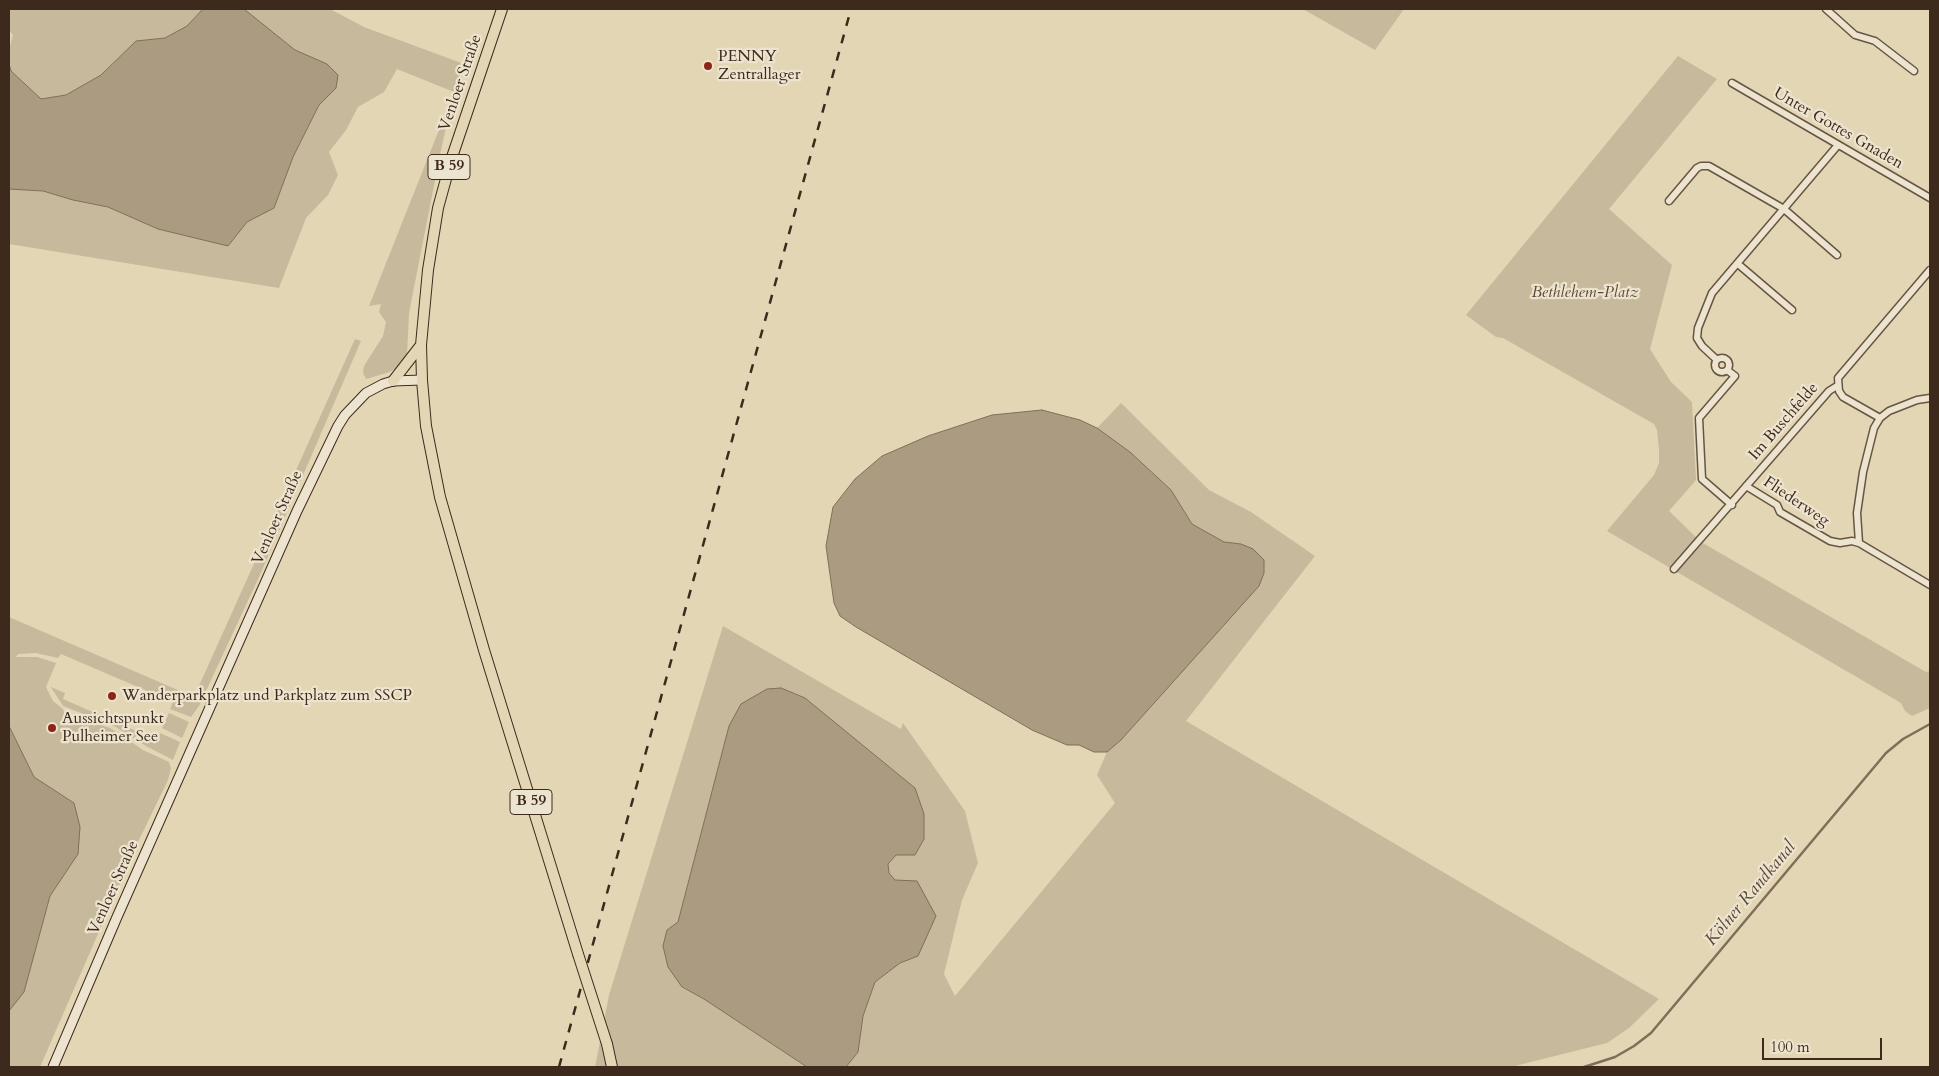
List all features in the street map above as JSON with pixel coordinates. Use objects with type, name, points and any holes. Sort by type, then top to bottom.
[{"type":"main road","name":"Venloer Straße","points":[[53,1067],[113,926],[326,448],[345,415],[366,393],[393,381],[422,380],[421,345],[428,270],[438,208],[452,157],[502,9]]},
{"type":"main road","points":[[393,381],[421,345]]},
{"type":"main road","name":"B 59","points":[[422,380],[426,426],[440,497],[484,650],[612,1067]]},
{"type":"street","points":[[1826,9],[1855,35],[1875,41],[1914,71]]},
{"type":"street","name":"Unter Gottes Gnaden","points":[[1732,83],[1930,198]]},
{"type":"street","points":[[1717,360],[1698,342],[1697,333],[1712,294],[1838,145]]},
{"type":"street","points":[[1669,201],[1697,168],[1709,166],[1784,209],[1838,255]]},
{"type":"street","points":[[1738,264],[1792,310]]},
{"type":"street","name":"Im Buschfelde","points":[[1674,569],[1732,505],[1746,486],[1829,391],[1837,386],[1840,375],[1930,270]]},
{"type":"street","points":[[1723,357],[1728,359],[1730,364],[1727,370],[1721,372],[1717,370],[1715,365],[1717,360],[1723,357]]},
{"type":"street","points":[[1727,370],[1735,376],[1699,418],[1702,479],[1732,505]]},
{"type":"street","points":[[1837,386],[1843,397],[1880,418],[1895,408],[1917,400],[1930,398]]},
{"type":"street","name":"Fliederweg","points":[[1858,543],[1857,513],[1862,479],[1871,436],[1880,418]]},
{"type":"street","name":"Fliederweg","points":[[1746,486],[1777,505],[1780,512],[1830,541],[1840,543],[1852,541],[1858,543],[1930,586]]},
{"type":"green space","points":[[9,9],[203,9],[187,26],[165,38],[136,41],[101,75],[66,95],[41,99],[11,71],[9,50],[13,35],[9,30]]},
{"type":"green space","points":[[244,9],[330,9],[364,27],[464,64],[454,92],[397,69],[384,92],[358,107],[346,130],[329,152],[338,175],[328,195],[306,218],[279,288],[9,244],[9,189],[42,191],[108,207],[158,229],[228,246],[247,222],[274,208],[293,157],[319,105],[336,88],[327,64],[295,50]]},
{"type":"green space","points":[[1303,9],[1404,9],[1375,50]]},
{"type":"green space","name":"Bethlehem-Platz","points":[[1678,56],[1717,79],[1609,209],[1672,265],[1650,349],[1671,382],[1692,402],[1696,480],[1669,511],[1701,542],[1926,672],[1930,671],[1930,708],[1912,716],[1905,711],[1901,703],[1607,531],[1654,475],[1659,463],[1659,450],[1657,430],[1654,424],[1503,338],[1496,337],[1466,315]]},
{"type":"green space","points":[[454,92],[409,313],[407,356],[400,365],[390,372],[366,379],[363,373],[364,366],[383,336],[386,322],[379,312],[381,304],[369,306]]},
{"type":"green space","points":[[355,339],[361,341],[259,577],[199,706],[191,717],[170,709],[173,702],[61,654],[58,658],[36,653],[18,654],[16,657],[37,657],[56,663],[46,687],[53,701],[63,709],[65,715],[84,718],[112,729],[143,750],[169,762],[171,768],[168,780],[139,840],[40,1067],[9,1067],[9,1011],[24,992],[50,896],[78,854],[74,803],[34,777],[9,726],[9,617],[194,697]]},
{"type":"green space","points":[[1121,403],[1209,490],[1251,512],[1315,556],[1186,721],[1659,999],[1629,1028],[1607,1043],[1511,1067],[846,1067],[858,1052],[863,1016],[875,982],[900,963],[918,956],[895,880],[889,874],[888,864],[896,854],[915,855],[924,839],[915,788],[805,698],[781,688],[767,689],[729,726],[678,922],[667,930],[682,988],[704,999],[807,1067],[595,1067],[609,995],[723,626],[901,729],[903,723],[965,811],[978,863],[962,900],[944,974],[955,996],[1115,803],[1097,775],[1107,752],[1121,740],[1258,586],[1264,573],[1241,544],[1224,542],[1192,524],[1171,490],[1130,452],[1097,428]]},
{"type":"green space","points":[[51,687],[65,693],[63,699],[157,740],[160,733],[180,742],[173,760],[114,726],[63,706]]},
{"type":"green space","points":[[169,713],[189,722],[182,738],[162,728]]},
{"type":"shaded area","points":[[203,9],[244,9],[295,50],[327,64],[338,75],[336,88],[319,105],[293,157],[274,208],[247,222],[228,246],[158,229],[108,207],[73,200],[43,191],[9,189],[9,63],[11,71],[41,99],[66,95],[101,75],[136,41],[165,38],[187,26]]},
{"type":"shaded area","points":[[1042,410],[1080,420],[1097,428],[1130,452],[1171,490],[1192,524],[1224,542],[1241,544],[1253,549],[1264,560],[1264,573],[1259,586],[1121,740],[1107,752],[1094,752],[1079,745],[1067,745],[1032,730],[856,627],[840,616],[834,603],[826,546],[833,507],[855,479],[882,456],[928,436],[992,415]]},
{"type":"shaded area","points":[[781,688],[805,698],[915,788],[924,814],[924,839],[915,855],[896,855],[888,864],[889,873],[895,880],[917,881],[936,916],[918,956],[900,963],[875,982],[863,1016],[858,1052],[846,1067],[807,1067],[704,999],[682,987],[668,967],[663,946],[667,930],[678,922],[729,726],[741,704],[767,689]]},
{"type":"shaded area","points":[[9,726],[34,777],[74,803],[80,827],[78,854],[50,896],[24,992],[9,1011]]},
{"type":"waterway","name":"Kölner Randkanal","points":[[1584,1067],[1615,1057],[1651,1033],[1886,753],[1903,739],[1930,724]]},
{"type":"railway","points":[[559,1067],[851,9]]},
{"type":"place","name":"PENNY Zentrallager","points":[[708,66]]},
{"type":"place","name":"Wanderparkplatz und Parkplatz zum SSCP","points":[[112,696]]},
{"type":"place","name":"Aussichtspunkt Pulheimer See","points":[[52,728]]}]
